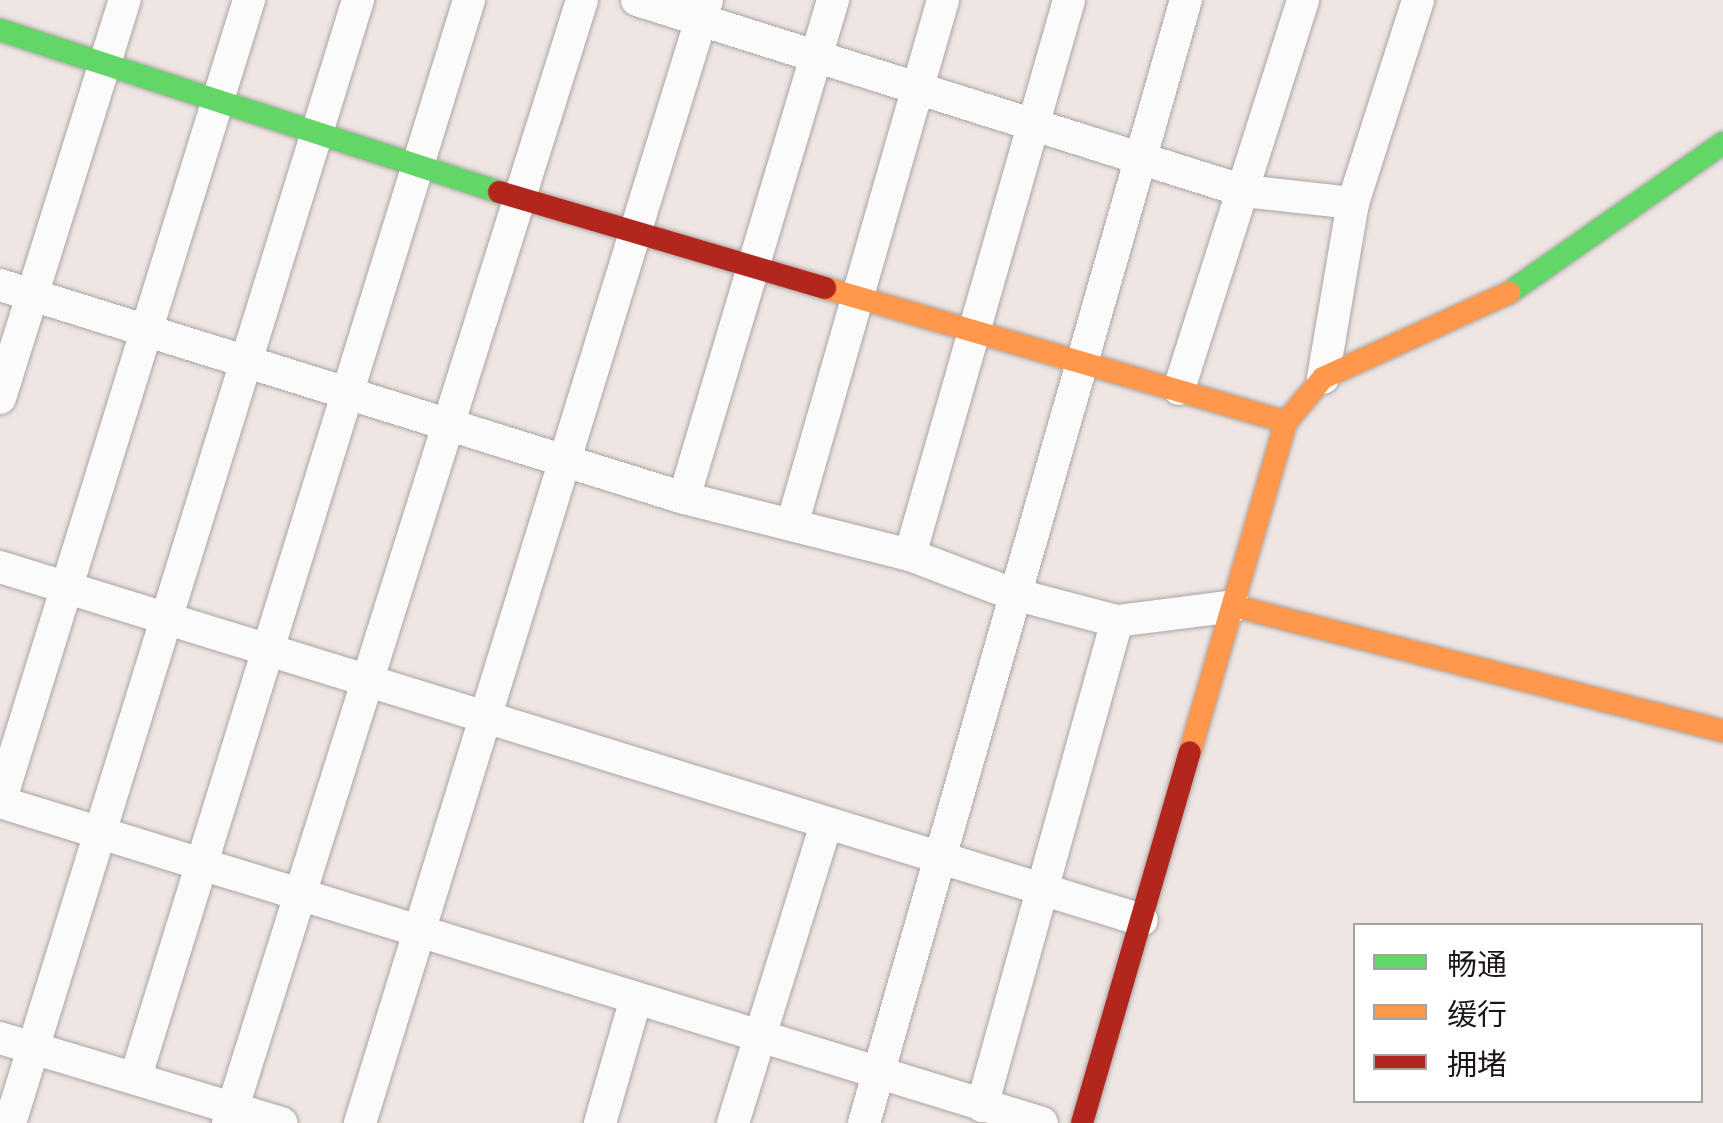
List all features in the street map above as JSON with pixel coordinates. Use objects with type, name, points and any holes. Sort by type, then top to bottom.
[{"type":"street","points":[[0,398],[125,0]]},
{"type":"street","points":[[249,0],[0,802],[1042,1123]]},
{"type":"street","points":[[10,1123],[358,0]]},
{"type":"street","points":[[136,1076],[264,647],[420,168],[468,0]]},
{"type":"street","points":[[230,1116],[362,678],[582,0]]},
{"type":"street","points":[[638,0],[704,8],[1244,191],[1353,203]]},
{"type":"street","points":[[684,498],[752,260],[834,0]]},
{"type":"street","points":[[792,526],[854,290],[943,0]]},
{"type":"street","points":[[910,555],[971,324],[1069,0]]},
{"type":"street","points":[[864,1123],[1010,593],[1084,359],[1138,154],[1186,0]]},
{"type":"street","points":[[1179,389],[1303,0]]},
{"type":"street","points":[[1324,378],[1353,203],[1418,0]]},
{"type":"street","points":[[360,1123],[704,8]]},
{"type":"street","points":[[0,30],[520,199],[752,260],[1286,422]]},
{"type":"street","points":[[1082,1123],[1286,422],[1324,378],[1479,314],[1723,143]]},
{"type":"street","points":[[0,285],[684,498],[910,555],[1010,593],[1117,621],[1234,606],[1723,731]]},
{"type":"street","points":[[0,568],[264,647],[824,828],[940,854],[1044,884],[1142,920]]},
{"type":"street","points":[[982,1106],[1117,621]]},
{"type":"street","points":[[733,1123],[824,828]]},
{"type":"street","points":[[600,1123],[636,998]]},
{"type":"street","points":[[0,1038],[136,1076],[230,1116],[281,1123]]},
{"type":"traffic: fast","points":[[0,30],[499,192]]},
{"type":"traffic: fast","points":[[1509,293],[1723,143]]},
{"type":"traffic: slow","points":[[825,288],[1286,422]]},
{"type":"traffic: slow","points":[[1190,752],[1286,422],[1323,378],[1509,293]]},
{"type":"traffic: slow","points":[[1234,606],[1723,731]]},
{"type":"traffic: jam","points":[[499,192],[825,288]]},
{"type":"traffic: jam","points":[[1082,1123],[1190,752]]}]
